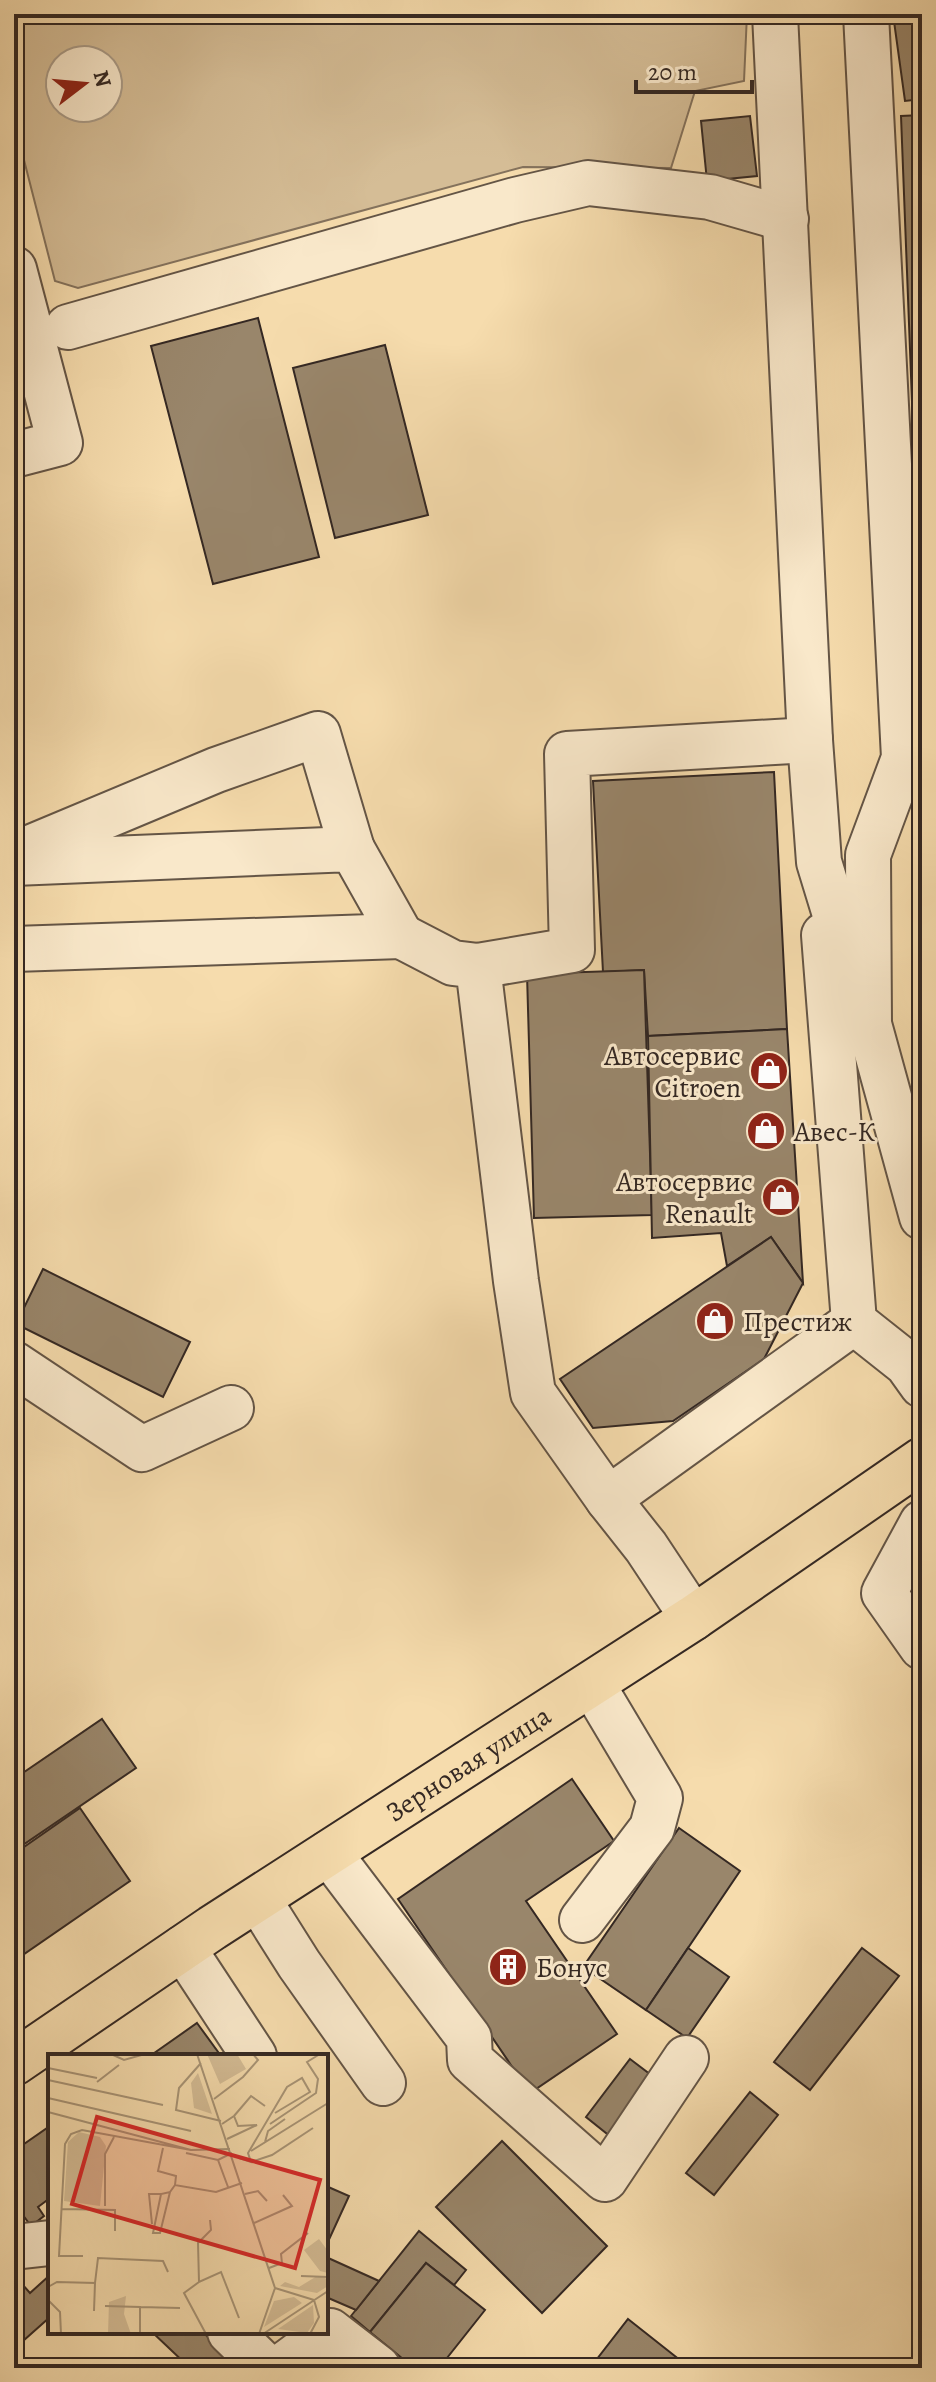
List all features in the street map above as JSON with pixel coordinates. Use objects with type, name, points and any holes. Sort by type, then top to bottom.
[{"type":"main road","name":"Зерновая улица","points":[[14,2063],[183,1948],[693,1618],[913,1484]]},
{"type":"lane","points":[[775,14],[810,740],[854,1322],[907,1364],[922,1385]]},
{"type":"lane","points":[[866,14],[904,758],[868,855],[869,1024]]},
{"type":"lane","points":[[68,327],[515,200],[588,183],[710,197],[786,219]]},
{"type":"lane","points":[[14,269],[60,443],[14,455]]},
{"type":"lane","points":[[14,855],[216,770],[318,734],[352,849],[401,936]]},
{"type":"lane","points":[[14,949],[401,936],[453,963],[478,966],[572,950],[567,754],[810,740]]},
{"type":"lane","points":[[14,863],[352,849]]},
{"type":"lane","points":[[819,862],[869,1024],[922,1217]]},
{"type":"lane","points":[[478,966],[516,1281],[533,1393],[646,1547],[693,1618]]},
{"type":"lane","points":[[608,1499],[854,1322]]},
{"type":"lane","points":[[14,1364],[142,1449],[231,1408]]},
{"type":"lane","points":[[922,1523],[884,1593],[922,1647]]},
{"type":"lane","points":[[582,1920],[652,1828],[660,1798],[592,1684]]},
{"type":"lane","points":[[329,1853],[469,2038],[470,2060],[605,2179],[686,2058]]},
{"type":"lane","points":[[258,1899],[299,1964],[383,2083]]},
{"type":"lane","points":[[183,1948],[253,2054]]},
{"type":"lane","points":[[14,2247],[48,2243]]},
{"type":"lane","points":[[328,2332],[378,2368]]},
{"type":"lane","points":[[232,2334],[267,2368]]},
{"type":"lane","points":[[280,2368],[326,2334]]},
{"type":"shaded area","points":[[14,14],[747,14],[744,81],[695,91],[671,168],[523,167],[78,288],[55,281],[14,121]]},
{"type":"building","points":[[893,14],[922,14],[922,99],[905,101]]},
{"type":"building","points":[[922,115],[922,661],[901,116]]},
{"type":"building","points":[[750,116],[757,176],[707,181],[701,121]]},
{"type":"building","points":[[258,318],[319,557],[213,584],[151,346]]},
{"type":"building","points":[[385,345],[428,515],[335,538],[293,368]]},
{"type":"building","points":[[774,772],[787,1029],[648,1036],[644,970],[603,972],[593,781]]},
{"type":"building","points":[[644,970],[652,1215],[534,1218],[527,974]]},
{"type":"building","points":[[787,1029],[803,1283],[771,1237],[727,1266],[721,1233],[652,1238],[648,1036]]},
{"type":"building","name":"Престиж","points":[[771,1237],[803,1283],[764,1359],[673,1421],[593,1428],[560,1379]]},
{"type":"building","points":[[43,1269],[190,1342],[163,1397],[16,1324]]},
{"type":"building","points":[[102,1719],[136,1768],[14,1851],[14,1779]]},
{"type":"building","name":"Бонус","points":[[572,1779],[614,1841],[526,1901],[617,2034],[530,2093],[398,1899]]},
{"type":"building","points":[[80,1808],[130,1881],[14,1961],[14,1854]]},
{"type":"building","points":[[679,1828],[740,1871],[646,2010],[583,1967]]},
{"type":"building","points":[[688,1948],[729,1977],[687,2038],[646,2010]]},
{"type":"building","points":[[862,1948],[899,1976],[810,2090],[774,2062]]},
{"type":"building","points":[[197,2023],[220,2054],[153,2054]]},
{"type":"building","points":[[630,2059],[655,2078],[611,2137],[586,2117]]},
{"type":"building","points":[[750,2092],[778,2115],[714,2195],[686,2173]]},
{"type":"building","points":[[48,2127],[48,2200],[38,2207],[44,2216],[31,2226],[14,2203],[14,2151]]},
{"type":"building","points":[[502,2141],[607,2246],[542,2313],[436,2207]]},
{"type":"building","points":[[328,2187],[349,2196],[328,2242]]},
{"type":"building","points":[[419,2231],[466,2270],[454,2285],[426,2263],[370,2332],[351,2316]]},
{"type":"building","points":[[328,2258],[379,2281],[356,2310],[328,2298]]},
{"type":"building","points":[[426,2263],[485,2310],[439,2368],[414,2368],[370,2332]]},
{"type":"building","points":[[14,2275],[30,2293],[48,2277],[48,2319],[14,2349]]},
{"type":"building","points":[[628,2319],[690,2368],[590,2368]]},
{"type":"building","points":[[154,2334],[205,2334],[238,2368],[190,2368]]},
{"type":"place","name":"Автосервис Citroen","points":[[769,1071]]},
{"type":"place","name":"Авес-К","points":[[766,1131]]},
{"type":"place","name":"Автосервис Renault","points":[[781,1197]]},
{"type":"place","name":"Престиж","points":[[715,1321]]},
{"type":"place","name":"Бонус","points":[[508,1967]]}]
